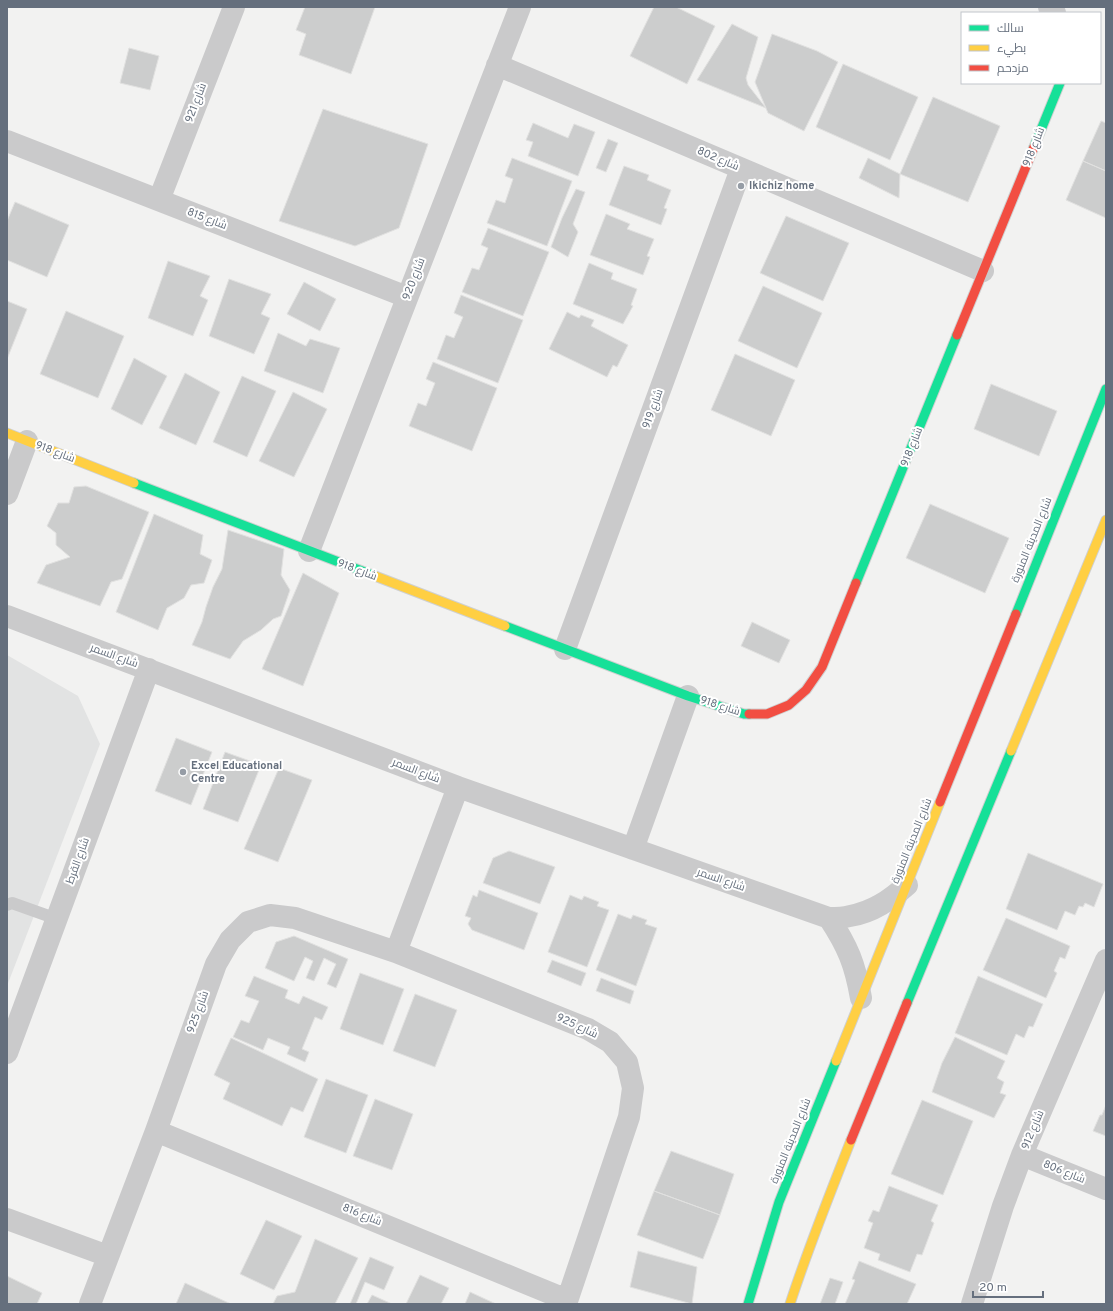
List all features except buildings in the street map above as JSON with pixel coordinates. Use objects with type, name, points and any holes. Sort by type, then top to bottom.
[{"type":"street","name":"شارع 921","points":[[159,200],[234,7]]},
{"type":"street","name":"شارع 920","points":[[310,551],[520,7]]},
{"type":"street","name":"شارع 802","points":[[498,65],[983,271]]},
{"type":"street","name":"شارع 918","points":[[7,433],[688,696],[744,714],[767,714],[789,705],[806,690],[822,667],[1060,84]]},
{"type":"street","name":"شارع 815","points":[[7,141],[407,297]]},
{"type":"street","name":"شارع 919","points":[[565,649],[741,169]]},
{"type":"street","name":"شارع المدينة المنورة","points":[[748,1304],[779,1202],[1106,390]]},
{"type":"street","name":"شارع 918","points":[[7,494],[27,441]]},
{"type":"street","points":[[790,1304],[820,1218],[906,1003],[1106,520]]},
{"type":"street","name":"شارع السمر","points":[[7,616],[458,787],[828,918],[850,916],[871,910],[890,899],[907,885]]},
{"type":"street","name":"شارع القرط","points":[[9,1044],[149,669]]},
{"type":"street","name":"شارع 918","points":[[633,849],[688,696]]},
{"type":"street","points":[[396,952],[458,787]]},
{"type":"street","name":"شارع 925","points":[[90,1304],[156,1131],[216,964],[230,940],[248,922],[270,915],[295,918],[396,952],[588,1029],[610,1042],[627,1062],[633,1088],[629,1117],[567,1302]]},
{"type":"street","points":[[828,918],[841,936],[851,956],[858,976],[861,998]]},
{"type":"street","name":"شارع 912","points":[[972,1304],[1003,1206],[1022,1155],[1106,960]]},
{"type":"street","name":"شارع 816","points":[[156,1131],[567,1302]]},
{"type":"street","name":"شارع 806","points":[[1022,1155],[1106,1189]]},
{"type":"street","points":[[7,1219],[108,1256]]},
{"type":"lane","points":[[7,905],[12,903],[56,919]]},
{"type":"shaded area","points":[[7,655],[78,696],[100,744],[7,986]]},
{"type":"traffic: fast","points":[[1034,147],[1060,84]]},
{"type":"traffic: fast","points":[[856,583],[957,335]]},
{"type":"traffic: fast","points":[[1016,614],[1106,389]]},
{"type":"traffic: fast","points":[[134,483],[375,576]]},
{"type":"traffic: fast","points":[[505,626],[688,696],[744,714],[749,714]]},
{"type":"traffic: fast","points":[[907,1003],[1011,751]]},
{"type":"traffic: fast","points":[[748,1304],[779,1202],[836,1061]]},
{"type":"traffic: slow","points":[[7,433],[134,483]]},
{"type":"traffic: slow","points":[[1011,751],[1106,520]]},
{"type":"traffic: slow","points":[[375,576],[505,626]]},
{"type":"traffic: slow","points":[[836,1061],[940,802]]},
{"type":"traffic: slow","points":[[790,1304],[851,1140]]},
{"type":"traffic: jam","points":[[957,335],[1034,147]]},
{"type":"traffic: jam","points":[[749,714],[767,714],[789,705],[806,690],[822,667],[856,583]]},
{"type":"traffic: jam","points":[[940,802],[1016,614]]},
{"type":"traffic: jam","points":[[851,1140],[907,1003]]},
{"type":"place","name":"Ikichiz home","points":[[741,186]]},
{"type":"place","name":"Excel Educational Centre","points":[[183,772]]}]
